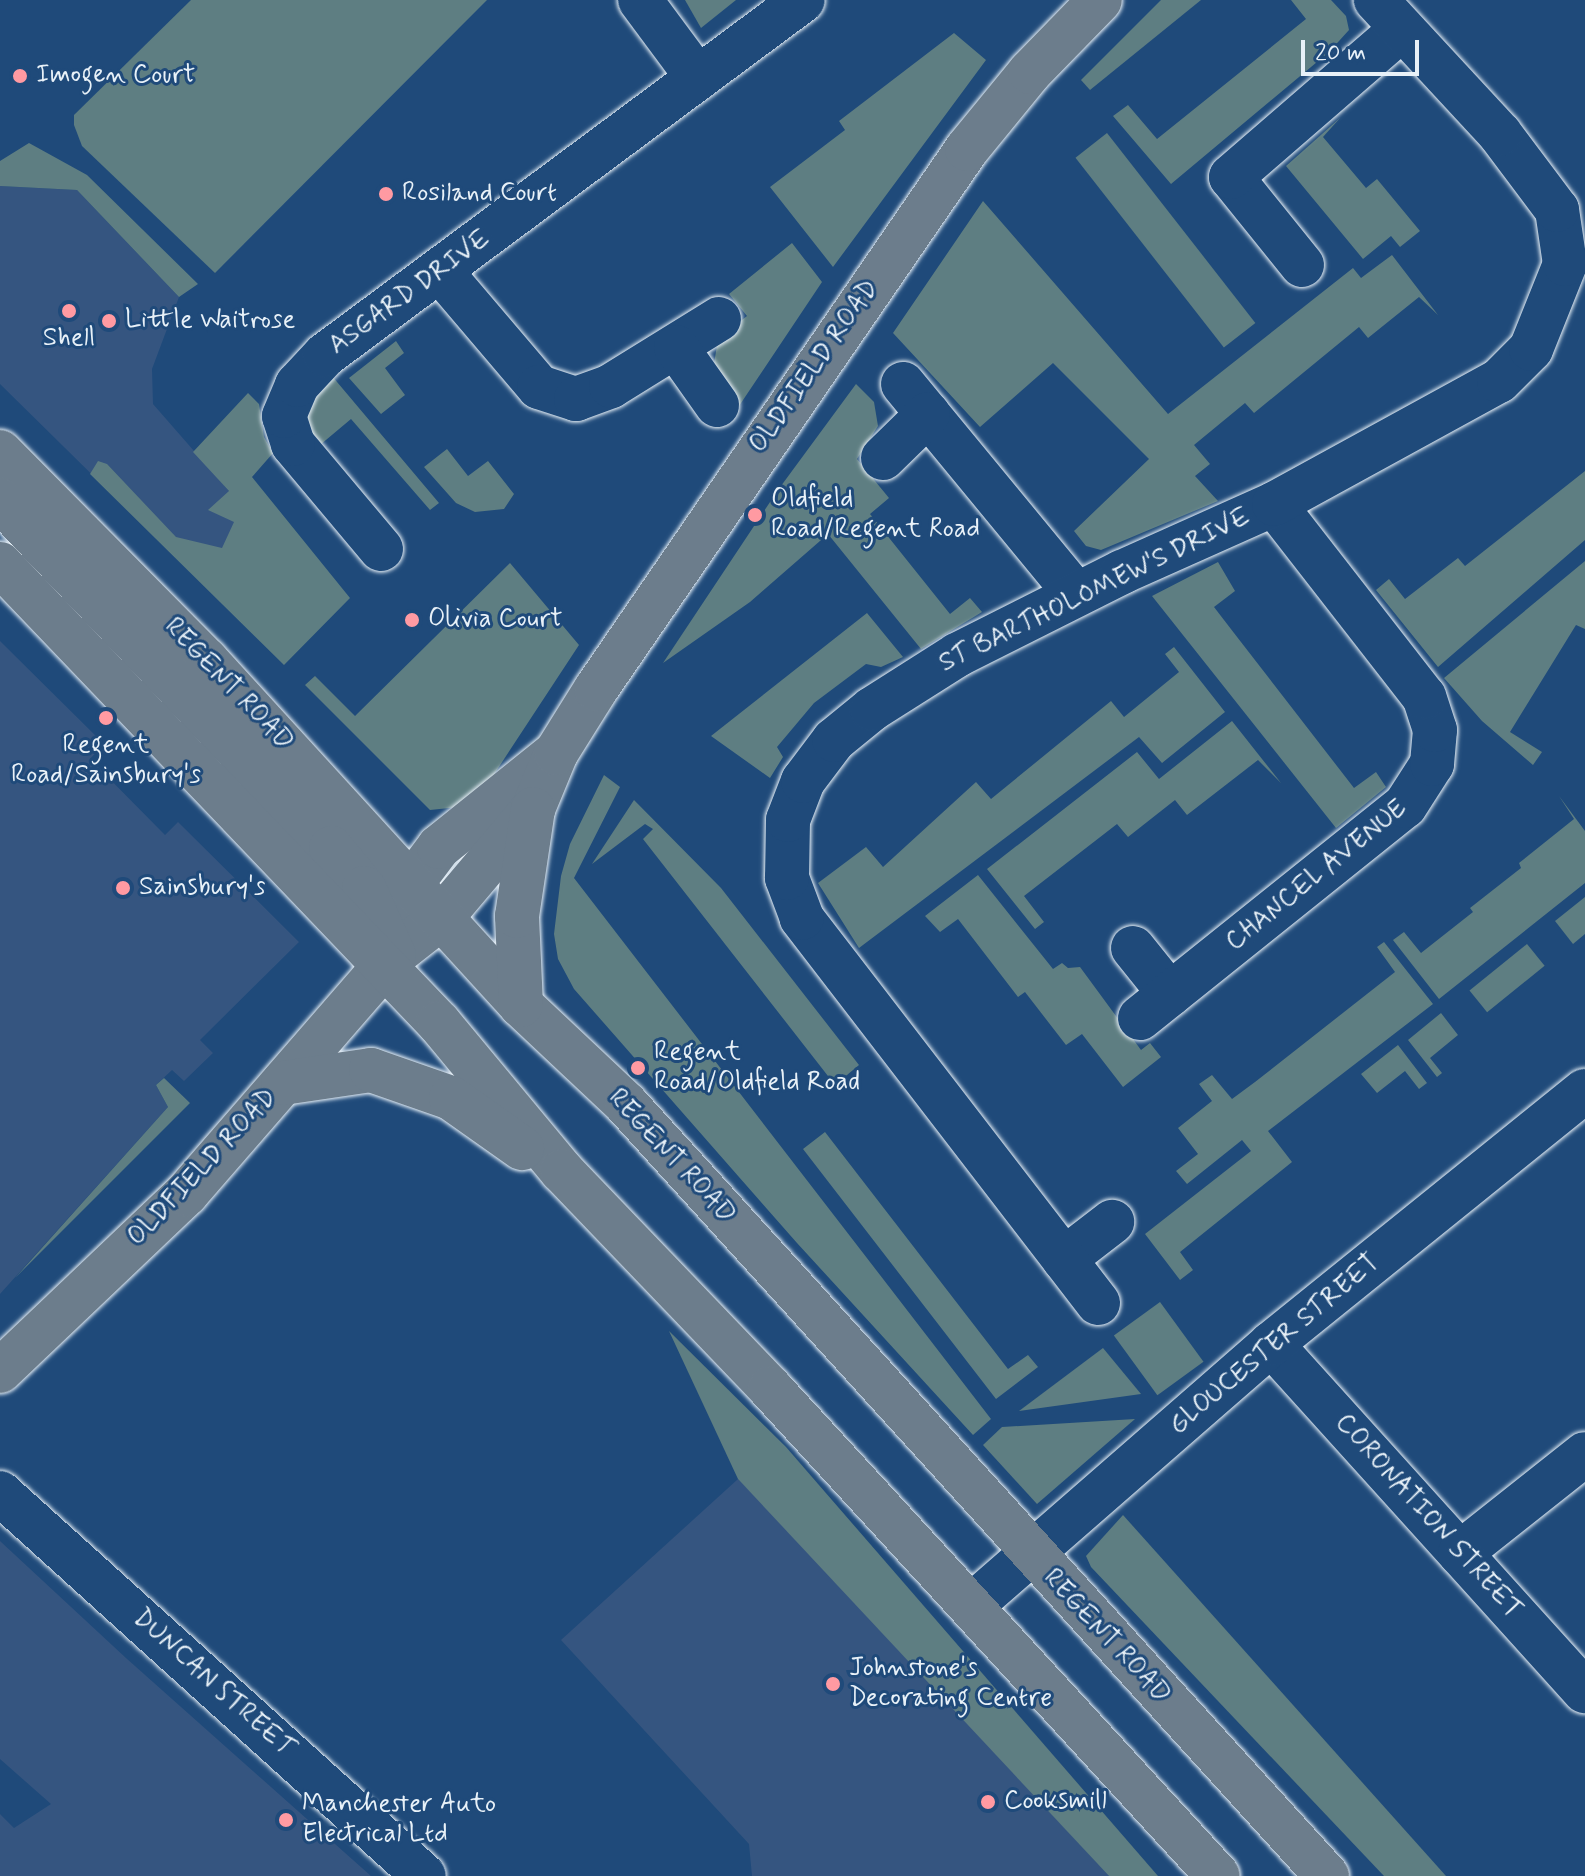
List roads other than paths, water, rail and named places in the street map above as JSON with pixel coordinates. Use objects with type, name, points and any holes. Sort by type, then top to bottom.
[{"type":"main road","name":"OLDFIELD ROAD","points":[[0,1371],[186,1194],[389,961],[441,918],[533,809],[556,753],[722,501],[967,149],[1030,72],[1100,0]]},
{"type":"main road","name":"REGENT ROAD","points":[[0,452],[206,660],[521,1005],[626,1104],[1030,1555],[1327,1876]]},
{"type":"main road","points":[[0,500],[331,848],[364,888],[389,961]]},
{"type":"main road","points":[[0,564],[161,727],[281,864],[389,961],[562,1171],[971,1606],[1218,1876]]},
{"type":"main road","name":"OLDFIELD ROAD","points":[[389,961],[412,883],[439,847],[556,753]]},
{"type":"main road","points":[[521,1005],[517,916],[533,809]]},
{"type":"main road","points":[[283,1083],[371,1070],[421,1084],[562,1171]]},
{"type":"street","points":[[640,0],[698,78]]},
{"type":"street","name":"ASGARD DRIVE","points":[[381,549],[293,444],[284,416],[297,385],[325,355],[441,272],[803,0]]},
{"type":"street","points":[[1302,265],[1231,177],[1389,14]]},
{"type":"street","name":"ST BARTHOLOMEW'S DRIVE","points":[[1098,1303],[817,939],[793,898],[784,843],[792,803],[803,781],[852,724],[957,655],[1076,594],[1274,504],[1499,381],[1531,349],[1557,292],[1565,264],[1557,210],[1500,134],[1389,14]]},
{"type":"street","points":[[441,272],[539,387],[576,399],[611,386],[719,319]]},
{"type":"street","points":[[676,347],[717,405]]},
{"type":"street","points":[[883,458],[916,399],[1076,594]]},
{"type":"street","name":"CHANCEL AVENUE","points":[[1133,948],[1155,1006],[1405,806],[1432,764],[1435,730],[1424,697],[1274,504]]},
{"type":"street","name":"GLOUCESTER STREET","points":[[971,1606],[1271,1344],[1585,1091]]},
{"type":"street","points":[[1064,1259],[1112,1222]]},
{"type":"street","name":"CORONATION STREET","points":[[1271,1344],[1585,1691]]},
{"type":"street","points":[[1460,1553],[1585,1454]]},
{"type":"street","name":"DUNCAN STREET","points":[[0,1493],[424,1876]]},
{"type":"place","name":"Imogen Court","points":[[20,76]]},
{"type":"place","name":"Rosiland Court","points":[[386,194]]},
{"type":"place","name":"Shell","points":[[69,311]]},
{"type":"place","name":"Little Waitrose","points":[[109,321]]},
{"type":"place","name":"Oldfield Road/Regent Road","points":[[755,515]]},
{"type":"place","name":"Olivia Court","points":[[412,620]]},
{"type":"place","name":"Regent Road/Sainsbury's","points":[[106,718]]},
{"type":"place","name":"Sainsbury's","points":[[123,888]]},
{"type":"place","name":"Regent Road/Oldfield Road","points":[[638,1068]]},
{"type":"place","name":"Johnstone's Decorating Centre","points":[[833,1684]]},
{"type":"place","name":"Cooksmill","points":[[988,1802]]},
{"type":"place","name":"Manchester Auto Electrical Ltd","points":[[286,1820]]}]
